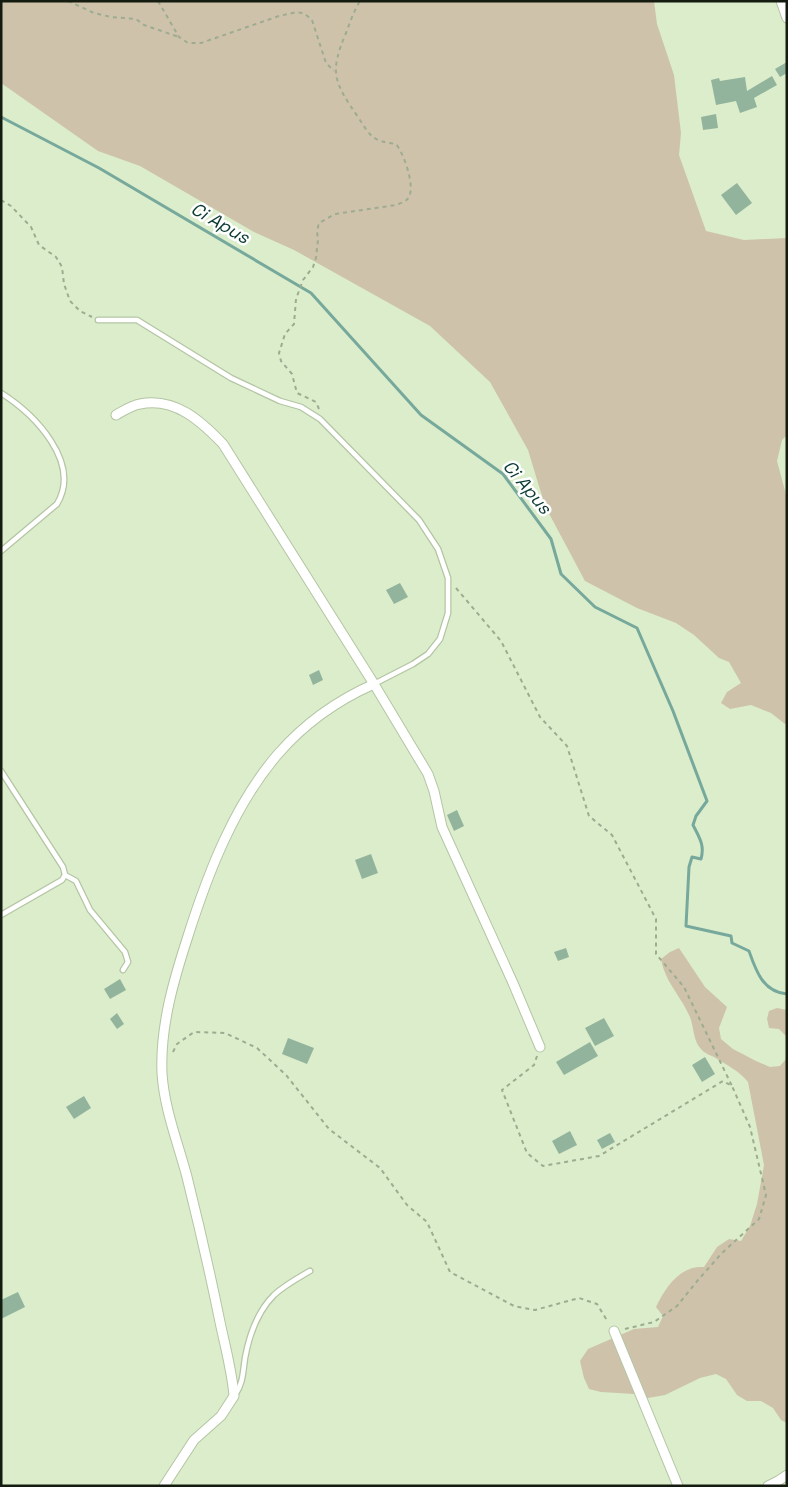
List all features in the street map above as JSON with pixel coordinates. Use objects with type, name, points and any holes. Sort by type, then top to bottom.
[{"type":"street","points":[[781,1],[787,18]]},
{"type":"street","points":[[116,415],[139,404],[156,403],[169,405],[204,423],[223,444],[374,684],[428,774],[442,826],[540,1047]]},
{"type":"street","points":[[164,1486],[194,1440],[221,1416],[234,1396],[212,1283],[189,1185],[168,1109],[162,1073],[164,1030],[174,979],[210,874],[224,840],[245,801],[278,754],[310,724],[340,701],[374,684]]},
{"type":"street","points":[[614,1331],[678,1486]]},
{"type":"street","points":[[768,1486],[787,1474]]},
{"type":"lane","points":[[98,320],[137,320],[231,378],[280,401],[301,407],[320,419],[420,520],[438,549],[448,578],[448,613],[440,639],[428,654],[374,684]]},
{"type":"lane","points":[[1,393],[18,404],[44,429],[58,455],[63,469],[64,483],[62,496],[57,504],[1,551]]},
{"type":"lane","points":[[1,771],[63,868],[65,875],[76,881],[90,910],[125,952],[128,962],[122,970]]},
{"type":"lane","points":[[1,915],[62,880],[65,875]]},
{"type":"lane","points":[[234,1396],[242,1381],[250,1337],[266,1306],[284,1286],[310,1271]]},
{"type":"path","points":[[68,1],[94,13],[111,17],[136,19],[144,25],[179,37],[188,43],[201,43],[279,16],[297,12],[305,14],[312,20],[326,63],[335,71]]},
{"type":"path","points":[[158,1],[179,37]]},
{"type":"path","points":[[320,419],[319,407],[316,402],[297,393],[292,374],[281,361],[279,353],[285,334],[294,324],[296,299],[303,280],[316,258],[319,223],[335,214],[396,205],[405,202],[410,195],[410,177],[402,151],[396,144],[379,142],[371,136],[344,97],[335,71],[337,55],[360,1]]},
{"type":"path","points":[[1,200],[10,206],[31,227],[39,245],[56,257],[62,267],[64,284],[70,301],[80,311],[98,320]]},
{"type":"path","points":[[162,1073],[177,1044],[194,1032],[225,1034],[257,1048],[286,1075],[329,1129],[380,1168],[407,1205],[427,1222],[450,1272],[514,1306],[535,1310],[579,1298],[597,1304],[614,1331],[654,1322],[677,1306],[716,1260],[759,1218],[766,1196],[750,1127],[684,987],[656,954],[656,918],[612,835],[589,816],[567,746],[540,717],[501,641],[448,578]]},
{"type":"path","points":[[540,1047],[534,1065],[502,1090],[527,1153],[543,1166],[599,1156],[723,1080],[732,1086]]},
{"type":"shaded area","points":[[1,1],[654,1],[657,24],[674,75],[681,133],[679,155],[706,231],[744,240],[787,238],[787,435],[782,440],[777,461],[787,498],[787,723],[785,724],[771,713],[751,705],[730,709],[721,703],[727,692],[741,683],[729,662],[719,658],[694,635],[676,623],[637,608],[585,581],[545,506],[528,450],[490,382],[430,326],[294,250],[254,232],[140,166],[98,151],[1,83]]},
{"type":"shaded area","points":[[679,948],[705,987],[727,1007],[719,1028],[721,1039],[733,1049],[770,1067],[780,1066],[787,1058],[787,1423],[781,1420],[773,1408],[761,1401],[747,1401],[737,1395],[726,1379],[716,1374],[700,1378],[665,1395],[648,1398],[634,1394],[601,1392],[589,1389],[580,1361],[588,1349],[634,1329],[658,1327],[663,1316],[656,1307],[669,1285],[674,1279],[688,1270],[695,1267],[704,1267],[717,1247],[729,1239],[741,1241],[750,1226],[757,1204],[764,1165],[748,1082],[732,1068],[704,1052],[698,1046],[690,1017],[666,975],[661,959]]},
{"type":"shaded area","points":[[777,1008],[787,1010],[787,1037],[779,1029],[769,1028],[767,1019],[769,1011]]},
{"type":"building","points":[[787,62],[787,73],[780,77],[775,69]]},
{"type":"building","points":[[772,76],[777,85],[754,98],[757,107],[740,113],[736,101],[716,105],[711,80],[719,78],[720,81],[745,77],[747,91]]},
{"type":"building","points":[[716,114],[718,128],[703,130],[701,117]]},
{"type":"building","points":[[737,183],[752,203],[736,215],[721,195]]},
{"type":"building","points":[[400,583],[408,597],[394,604],[386,590]]},
{"type":"building","points":[[319,670],[323,680],[313,685],[309,675]]},
{"type":"building","points":[[457,810],[464,826],[454,831],[447,815]]},
{"type":"building","points":[[371,854],[378,873],[362,879],[355,860]]},
{"type":"building","points":[[566,948],[569,957],[558,961],[554,952]]},
{"type":"building","points":[[120,979],[126,990],[110,999],[104,989]]},
{"type":"building","points":[[117,1013],[124,1024],[117,1029],[110,1019]]},
{"type":"building","points":[[604,1018],[614,1036],[595,1046],[585,1028]]},
{"type":"building","points":[[288,1038],[314,1048],[307,1064],[282,1054]]},
{"type":"building","points":[[590,1042],[598,1056],[564,1075],[556,1062]]},
{"type":"building","points":[[705,1057],[715,1074],[702,1082],[692,1065]]},
{"type":"building","points":[[84,1096],[91,1108],[74,1119],[66,1107]]},
{"type":"building","points":[[570,1131],[577,1145],[559,1154],[552,1141]]},
{"type":"building","points":[[610,1133],[615,1142],[602,1149],[597,1140]]},
{"type":"building","points":[[18,1292],[25,1307],[1,1319],[1,1300]]},
{"type":"waterway","name":"Ci Apus","points":[[1,117],[99,168],[311,293],[421,415],[503,474],[551,539],[561,574],[595,607],[637,628],[673,711],[707,801],[696,816],[693,825],[701,841],[702,854],[701,859],[692,857],[689,867],[686,926],[731,936],[732,943],[749,951],[758,973],[766,985],[787,994]]}]
